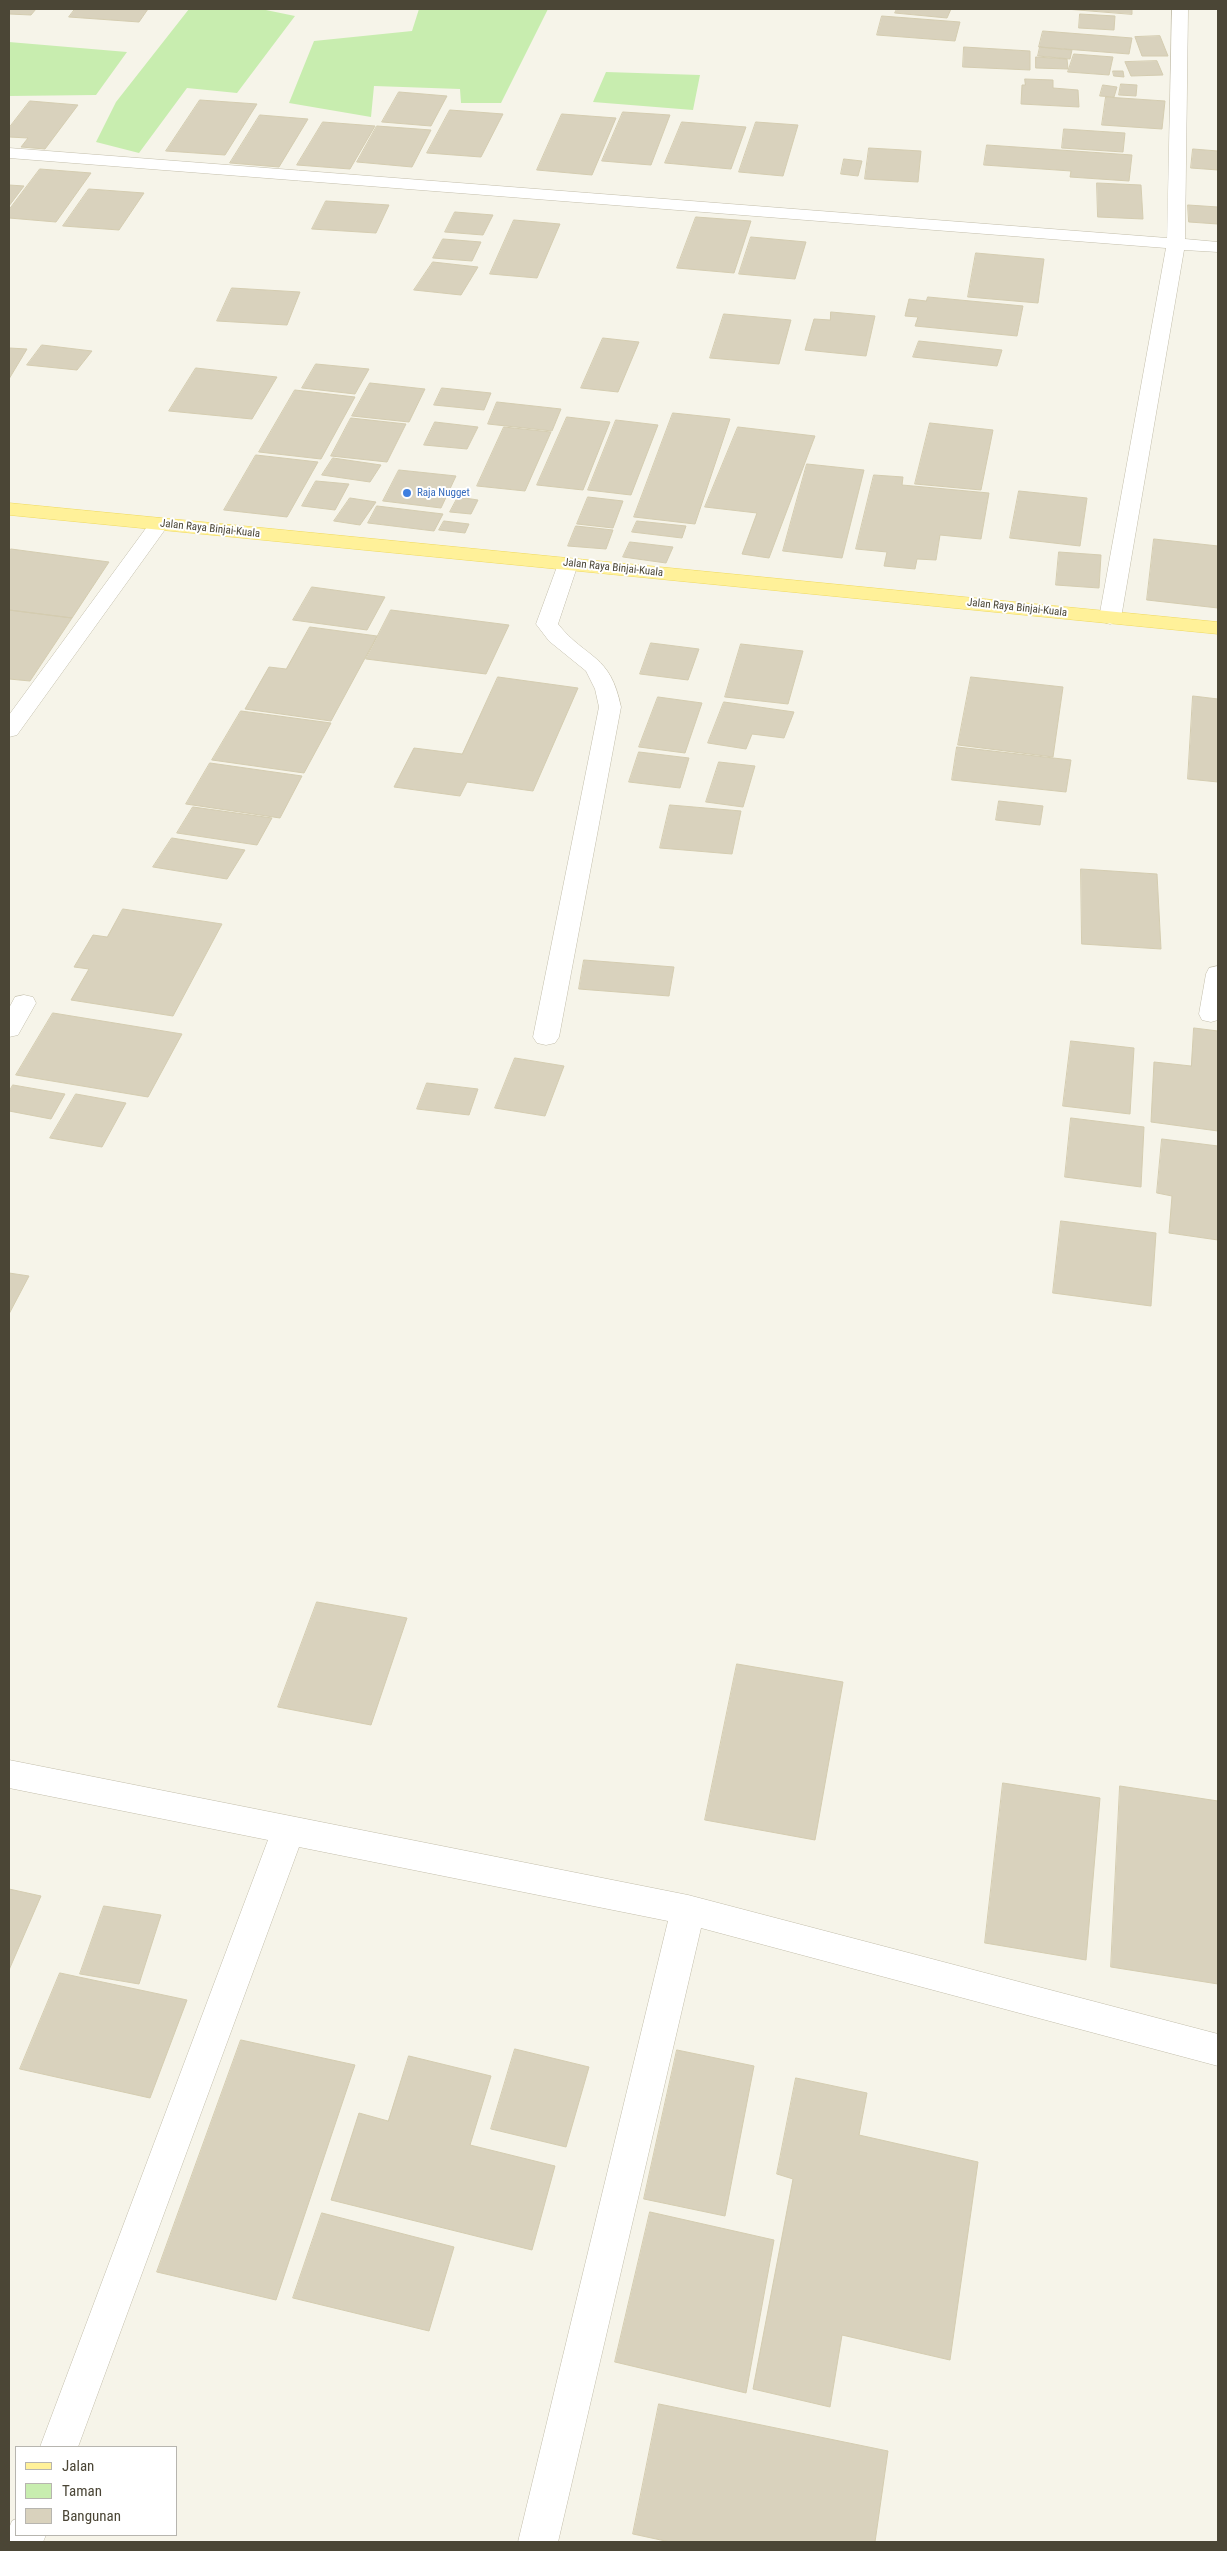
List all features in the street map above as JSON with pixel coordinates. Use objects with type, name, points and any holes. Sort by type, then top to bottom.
[{"type":"main road","name":"Jalan Raya Binjai-Kuala","points":[[9,509],[1218,628]]},
{"type":"street","points":[[1110,618],[1176,243],[1180,9]]},
{"type":"street","points":[[9,153],[1218,247]]},
{"type":"street","points":[[9,730],[159,524]]},
{"type":"street","points":[[546,1037],[610,707],[608,687],[599,670],[556,638],[548,624],[568,564]]},
{"type":"street","points":[[1211,1014],[1218,974]]},
{"type":"street","points":[[9,1028],[24,1003]]},
{"type":"street","points":[[9,1774],[688,1910],[1218,2050]]},
{"type":"street","points":[[59,2446],[288,1831]]},
{"type":"street","points":[[538,2542],[688,1910]]},
{"type":"green space","points":[[189,9],[261,9],[295,16],[237,93],[187,88],[139,153],[96,142],[116,102]]},
{"type":"green space","points":[[419,9],[548,9],[501,103],[461,103],[460,89],[374,86],[371,117],[289,103],[314,41],[412,31]]},
{"type":"green space","points":[[9,42],[127,52],[96,95],[9,96]]},
{"type":"green space","points":[[606,72],[700,75],[693,110],[593,102]]},
{"type":"building","points":[[9,9],[36,9],[31,15],[9,14]]},
{"type":"building","points":[[75,9],[148,9],[139,22],[69,17]]},
{"type":"building","points":[[897,9],[951,9],[947,18],[895,13]]},
{"type":"building","points":[[1066,9],[1132,9],[1132,14]]},
{"type":"building","points":[[1080,14],[1115,16],[1114,30],[1079,28]]},
{"type":"building","points":[[882,16],[960,22],[955,41],[877,35]]},
{"type":"building","points":[[1043,31],[1132,38],[1129,54],[1039,47]]},
{"type":"building","points":[[1160,36],[1168,56],[1142,56],[1135,37]]},
{"type":"building","points":[[964,47],[1030,51],[1030,70],[963,67]]},
{"type":"building","points":[[1040,47],[1072,50],[1070,59],[1038,56]]},
{"type":"building","points":[[1074,54],[1113,57],[1109,75],[1068,72]]},
{"type":"building","points":[[1036,57],[1067,59],[1068,69],[1036,68]]},
{"type":"building","points":[[1157,61],[1163,75],[1131,76],[1125,62]]},
{"type":"building","points":[[1113,71],[1123,71],[1124,77],[1114,76]]},
{"type":"building","points":[[1025,79],[1053,80],[1053,88],[1078,90],[1079,107],[1021,104],[1022,85],[1025,85]]},
{"type":"building","points":[[1121,84],[1137,85],[1136,96],[1119,95]]},
{"type":"building","points":[[1103,85],[1117,87],[1114,97],[1100,96]]},
{"type":"building","points":[[399,92],[447,96],[431,126],[382,122]]},
{"type":"building","points":[[1106,97],[1165,101],[1162,129],[1102,125]]},
{"type":"building","points":[[200,100],[257,104],[225,155],[166,151]]},
{"type":"building","points":[[30,101],[78,105],[45,149],[21,147],[28,138],[9,137],[9,128]]},
{"type":"building","points":[[450,110],[503,114],[481,157],[427,153]]},
{"type":"building","points":[[623,112],[670,115],[651,165],[602,161]]},
{"type":"building","points":[[562,114],[616,118],[592,175],[537,170]]},
{"type":"building","points":[[260,115],[308,119],[279,167],[230,163]]},
{"type":"building","points":[[323,122],[375,126],[350,169],[297,165]]},
{"type":"building","points":[[682,122],[746,127],[731,169],[665,163]]},
{"type":"building","points":[[756,122],[798,125],[783,176],[739,172]]},
{"type":"building","points":[[377,126],[431,130],[412,167],[357,162]]},
{"type":"building","points":[[1064,129],[1125,133],[1123,152],[1062,148]]},
{"type":"building","points":[[987,145],[1132,155],[1129,181],[1070,177],[1071,171],[984,165]]},
{"type":"building","points":[[869,148],[921,151],[918,182],[865,179]]},
{"type":"building","points":[[1193,149],[1218,151],[1218,170],[1191,168]]},
{"type":"building","points":[[844,159],[862,161],[858,176],[841,174]]},
{"type":"building","points":[[40,169],[91,173],[56,222],[9,218],[9,210]]},
{"type":"building","points":[[1097,183],[1141,185],[1143,219],[1098,217]]},
{"type":"building","points":[[9,185],[24,186],[9,206]]},
{"type":"building","points":[[89,189],[144,193],[119,230],[63,226]]},
{"type":"building","points":[[326,201],[389,205],[376,233],[312,229]]},
{"type":"building","points":[[1188,205],[1218,207],[1218,224],[1189,222]]},
{"type":"building","points":[[455,212],[493,215],[483,235],[445,232]]},
{"type":"building","points":[[696,217],[751,221],[734,273],[677,268]]},
{"type":"building","points":[[514,220],[560,224],[537,278],[490,274]]},
{"type":"building","points":[[751,237],[806,242],[795,279],[739,274]]},
{"type":"building","points":[[443,239],[481,242],[472,261],[433,258]]},
{"type":"building","points":[[976,253],[1044,259],[1038,303],[968,297]]},
{"type":"building","points":[[433,262],[478,267],[461,295],[414,290]]},
{"type":"building","points":[[232,288],[300,292],[287,325],[217,321]]},
{"type":"building","points":[[928,297],[1023,306],[1017,336],[915,326],[918,317],[905,316],[909,299],[926,301]]},
{"type":"building","points":[[831,312],[875,316],[866,356],[805,350],[814,319],[830,320]]},
{"type":"building","points":[[724,314],[791,320],[779,364],[710,358]]},
{"type":"building","points":[[603,338],[639,342],[618,392],[581,388]]},
{"type":"building","points":[[919,341],[1002,350],[997,366],[913,357]]},
{"type":"building","points":[[42,345],[92,351],[77,370],[27,365]]},
{"type":"building","points":[[9,348],[27,349],[9,379]]},
{"type":"building","points":[[316,364],[369,369],[355,394],[302,388]]},
{"type":"building","points":[[196,368],[277,377],[252,419],[169,411]]},
{"type":"building","points":[[370,383],[425,389],[409,422],[352,416]]},
{"type":"building","points":[[442,388],[491,393],[484,410],[434,405]]},
{"type":"building","points":[[295,390],[355,397],[321,459],[259,452]]},
{"type":"building","points":[[497,402],[561,409],[552,431],[488,424]]},
{"type":"building","points":[[673,413],[730,419],[695,524],[634,517]]},
{"type":"building","points":[[567,417],[610,422],[583,490],[537,485]]},
{"type":"building","points":[[351,418],[406,424],[387,462],[331,456]]},
{"type":"building","points":[[616,420],[658,425],[631,495],[588,490]]},
{"type":"building","points":[[435,422],[478,427],[467,449],[424,445]]},
{"type":"building","points":[[930,423],[993,430],[981,490],[915,484]]},
{"type":"building","points":[[504,427],[551,432],[525,491],[477,486]]},
{"type":"building","points":[[738,427],[815,436],[769,558],[742,554],[757,513],[705,507]]},
{"type":"building","points":[[256,455],[318,462],[287,517],[224,510]]},
{"type":"building","points":[[333,458],[381,465],[370,482],[322,475]]},
{"type":"building","points":[[807,464],[864,470],[842,558],[783,551]]},
{"type":"building","points":[[399,470],[456,476],[441,508],[383,501]]},
{"type":"building","points":[[874,475],[903,477],[902,485],[989,493],[981,539],[940,535],[936,560],[917,559],[915,569],[884,566],[887,552],[856,549]]},
{"type":"building","points":[[316,481],[349,484],[335,510],[302,506]]},
{"type":"building","points":[[1019,491],[1087,498],[1080,546],[1010,538]]},
{"type":"building","points":[[458,497],[478,500],[471,514],[450,512]]},
{"type":"building","points":[[588,497],[623,501],[613,528],[577,524]]},
{"type":"building","points":[[350,498],[376,502],[360,525],[334,521]]},
{"type":"building","points":[[377,506],[443,514],[434,531],[368,523]]},
{"type":"building","points":[[444,521],[469,524],[465,533],[439,530]]},
{"type":"building","points":[[637,521],[686,526],[682,538],[632,532]]},
{"type":"building","points":[[576,526],[613,530],[606,549],[568,546]]},
{"type":"building","points":[[1154,539],[1218,546],[1218,608],[1147,600]]},
{"type":"building","points":[[630,542],[673,547],[666,563],[623,557]]},
{"type":"building","points":[[11,549],[109,562],[72,618],[9,610],[9,552]]},
{"type":"building","points":[[1059,552],[1101,555],[1099,588],[1056,585]]},
{"type":"building","points":[[312,587],[385,597],[367,630],[293,620]]},
{"type":"building","points":[[9,610],[72,618],[30,681],[9,679]]},
{"type":"building","points":[[391,610],[509,625],[486,674],[366,659]]},
{"type":"building","points":[[310,627],[377,636],[331,721],[245,709],[269,667],[286,669]]},
{"type":"building","points":[[651,643],[699,649],[688,680],[640,674]]},
{"type":"building","points":[[741,644],[803,651],[788,704],[725,697]]},
{"type":"building","points":[[498,677],[578,688],[533,791],[467,782],[460,796],[394,787],[414,748],[462,754]]},
{"type":"building","points":[[971,677],[1063,687],[1053,757],[958,745]]},
{"type":"building","points":[[1193,696],[1218,699],[1218,782],[1188,779]]},
{"type":"building","points":[[658,697],[702,703],[685,753],[639,747]]},
{"type":"building","points":[[724,702],[794,712],[784,738],[752,734],[746,749],[708,743]]},
{"type":"building","points":[[241,711],[331,723],[304,773],[212,760]]},
{"type":"building","points":[[957,747],[1071,760],[1066,792],[952,780]]},
{"type":"building","points":[[639,752],[689,758],[680,788],[629,782]]},
{"type":"building","points":[[719,762],[755,766],[743,807],[706,802]]},
{"type":"building","points":[[210,763],[302,776],[280,818],[186,804]]},
{"type":"building","points":[[999,801],[1043,806],[1040,825],[996,820]]},
{"type":"building","points":[[670,805],[741,811],[732,854],[660,848]]},
{"type":"building","points":[[193,807],[272,818],[257,845],[177,833]]},
{"type":"building","points":[[172,838],[245,850],[227,879],[153,867]]},
{"type":"building","points":[[1081,869],[1157,874],[1161,949],[1082,944]]},
{"type":"building","points":[[123,909],[222,924],[173,1016],[71,1000],[89,969],[74,967],[93,935],[107,937]]},
{"type":"building","points":[[584,960],[674,967],[669,996],[579,989]]},
{"type":"building","points":[[53,1013],[182,1034],[148,1097],[16,1075]]},
{"type":"building","points":[[1194,1028],[1218,1031],[1218,1131],[1151,1122],[1154,1062],[1191,1066]]},
{"type":"building","points":[[1071,1041],[1134,1048],[1130,1114],[1063,1106]]},
{"type":"building","points":[[515,1058],[564,1066],[545,1116],[495,1108]]},
{"type":"building","points":[[427,1083],[478,1089],[469,1115],[417,1109]]},
{"type":"building","points":[[13,1085],[65,1094],[51,1119],[9,1111],[9,1092]]},
{"type":"building","points":[[76,1094],[126,1103],[102,1147],[50,1138]]},
{"type":"building","points":[[1071,1118],[1144,1127],[1141,1187],[1065,1177]]},
{"type":"building","points":[[1162,1139],[1218,1146],[1218,1240],[1169,1233],[1172,1196],[1157,1193]]},
{"type":"building","points":[[1061,1221],[1156,1233],[1151,1306],[1053,1293]]},
{"type":"building","points":[[9,1273],[29,1276],[9,1314]]},
{"type":"building","points":[[317,1602],[407,1618],[371,1725],[278,1707]]},
{"type":"building","points":[[737,1664],[843,1682],[815,1840],[705,1820]]},
{"type":"building","points":[[1003,1783],[1100,1798],[1086,1960],[985,1943]]},
{"type":"building","points":[[1120,1786],[1218,1801],[1218,1984],[1111,1967]]},
{"type":"building","points":[[9,1889],[41,1896],[9,1970]]},
{"type":"building","points":[[104,1906],[161,1915],[139,1984],[80,1974]]},
{"type":"building","points":[[60,1973],[187,2000],[150,2098],[20,2069]]},
{"type":"building","points":[[241,2040],[355,2065],[276,2300],[157,2272]]},
{"type":"building","points":[[515,2049],[589,2067],[566,2147],[491,2129]]},
{"type":"building","points":[[677,2050],[754,2066],[725,2216],[644,2199]]},
{"type":"building","points":[[409,2056],[491,2076],[470,2145],[555,2166],[532,2250],[331,2200],[359,2113],[388,2121]]},
{"type":"building","points":[[796,2078],[867,2093],[859,2135],[978,2162],[950,2360],[842,2335],[830,2407],[753,2389],[793,2179],[777,2174]]},
{"type":"building","points":[[650,2212],[774,2240],[746,2393],[615,2362]]},
{"type":"building","points":[[322,2213],[454,2247],[429,2331],[293,2298]]},
{"type":"building","points":[[659,2404],[888,2451],[875,2542],[670,2542],[633,2534]]},
{"type":"place","name":"Raja Nugget","points":[[407,493]]}]
